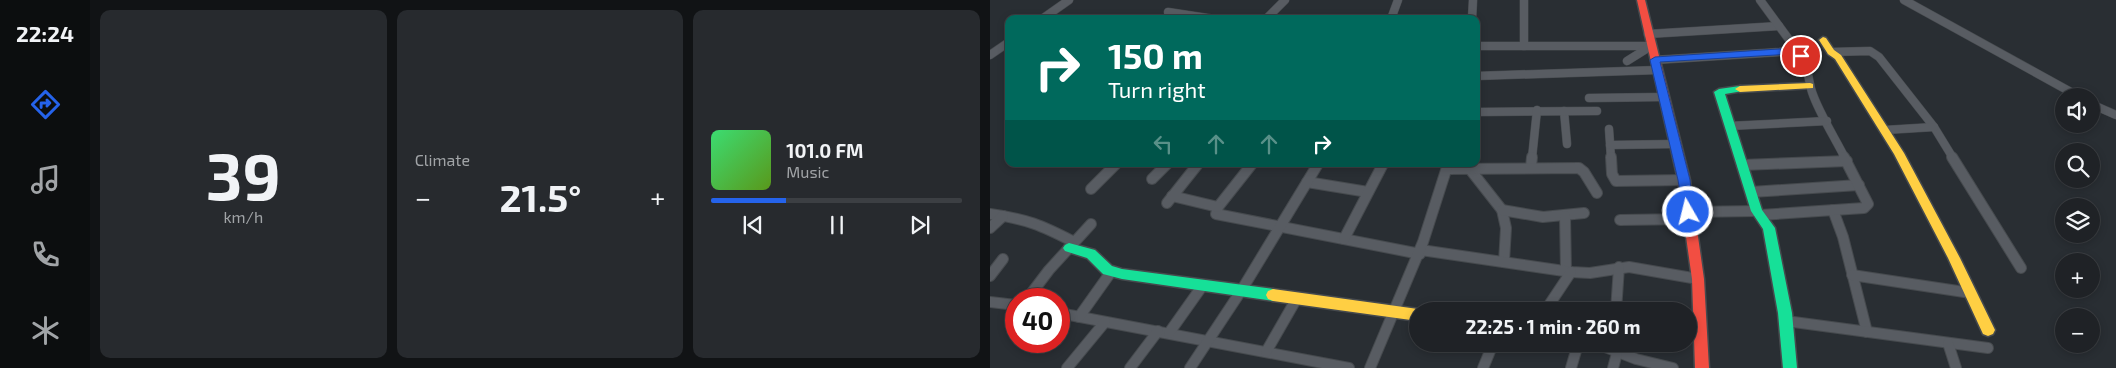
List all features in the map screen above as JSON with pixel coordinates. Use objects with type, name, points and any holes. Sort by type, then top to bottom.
[{"type":"street","points":[[1048,15],[1069,0]]},
{"type":"street","points":[[1270,15],[1285,0]]},
{"type":"street","points":[[1392,15],[1398,0]]},
{"type":"street","points":[[1472,15],[1473,0]]},
{"type":"street","points":[[1524,0],[1524,46]]},
{"type":"street","points":[[1640,0],[1684,180],[1698,279],[1702,368]]},
{"type":"street","points":[[1760,0],[1793,45],[1794,51]]},
{"type":"street","points":[[1904,0],[2064,88]]},
{"type":"street","points":[[1168,12],[1188,15]]},
{"type":"street","points":[[1648,34],[1780,26]]},
{"type":"street","points":[[1823,40],[1831,52],[1838,57],[1900,153],[1988,330]]},
{"type":"street","points":[[990,55],[1005,45]]},
{"type":"street","points":[[1480,46],[1651,46]]},
{"type":"street","points":[[1627,61],[1651,46]]},
{"type":"street","points":[[1480,76],[1656,65],[1794,51],[1801,56],[1808,68],[1810,86],[1867,201],[1867,206],[1832,210],[1620,220]]},
{"type":"street","points":[[1831,52],[1870,51],[1875,53],[1934,127],[2021,268]]},
{"type":"street","points":[[1790,368],[1786,321],[1769,228],[1758,213],[1719,92],[1723,89],[1810,86]]},
{"type":"street","points":[[1589,98],[1664,97]]},
{"type":"street","points":[[2100,108],[2116,115]]},
{"type":"street","points":[[1531,167],[1536,110]]},
{"type":"street","points":[[1564,111],[1567,144]]},
{"type":"street","points":[[1480,112],[1597,111]]},
{"type":"street","points":[[1729,126],[1827,121]]},
{"type":"street","points":[[1885,130],[1934,127]]},
{"type":"street","points":[[1609,129],[1612,174],[1616,181],[1684,180]]},
{"type":"street","points":[[1610,145],[1676,144]]},
{"type":"street","points":[[1742,165],[1847,161]]},
{"type":"street","points":[[1091,190],[1113,167]]},
{"type":"street","points":[[1152,179],[1164,167]]},
{"type":"street","points":[[1196,167],[1170,200],[1218,207]]},
{"type":"street","points":[[1250,167],[1218,207],[1216,214],[1420,252],[1569,272],[1590,273],[1618,268],[1698,279]]},
{"type":"street","points":[[1190,368],[1241,291],[1316,167]]},
{"type":"street","points":[[1344,239],[1381,167]]},
{"type":"street","points":[[1370,368],[1436,211],[1447,167]]},
{"type":"street","points":[[1458,167],[1579,168],[1584,172],[1597,193]]},
{"type":"street","points":[[1469,168],[1502,210],[1506,228],[1504,262]]},
{"type":"street","points":[[1307,182],[1368,192]]},
{"type":"street","points":[[1751,192],[1859,185]]},
{"type":"street","points":[[1502,210],[1543,217],[1584,213]]},
{"type":"street","points":[[1832,210],[1843,236],[1867,332]]},
{"type":"street","points":[[990,214],[1040,224],[1071,245],[1091,254],[1111,272],[1080,317]]},
{"type":"street","points":[[990,228],[1003,216]]},
{"type":"street","points":[[1551,302],[1569,272],[1565,216]]},
{"type":"street","points":[[1035,288],[1049,270],[1091,224]]},
{"type":"street","points":[[990,276],[1003,259]]},
{"type":"street","points":[[1616,302],[1618,268]]},
{"type":"street","points":[[1108,270],[1241,291],[1409,314]]},
{"type":"street","points":[[1852,275],[1971,293]]},
{"type":"street","points":[[1130,368],[1203,285]]},
{"type":"street","points":[[1266,352],[1297,298]]},
{"type":"street","points":[[990,302],[1005,304]]},
{"type":"street","points":[[1070,315],[1266,352],[1302,364],[1348,368]]},
{"type":"street","points":[[1786,321],[1988,348]]},
{"type":"street","points":[[1067,368],[1105,322]]},
{"type":"street","points":[[1948,342],[1956,368]]},
{"type":"street","points":[[1484,368],[1490,352]]},
{"type":"street","points":[[1571,368],[1576,352]]},
{"type":"street","points":[[1613,368],[1617,352],[1673,368]]},
{"type":"traffic: fast","points":[[1740,89],[1719,92],[1757,211],[1769,228],[1785,313],[1790,368]]},
{"type":"traffic: fast","points":[[1069,248],[1091,254],[1108,270],[1122,274],[1273,295]]},
{"type":"traffic: slow","points":[[1823,40],[1831,52],[1838,57],[1899,153],[1954,258],[1988,330]]},
{"type":"traffic: slow","points":[[1740,89],[1810,86]]},
{"type":"traffic: slow","points":[[1273,295],[1409,314]]},
{"type":"traffic: jam","points":[[1641,0],[1684,180],[1698,279],[1702,368]]},
{"type":"route","points":[[1688,212],[1684,180],[1655,60],[1794,51],[1801,56]]}]
